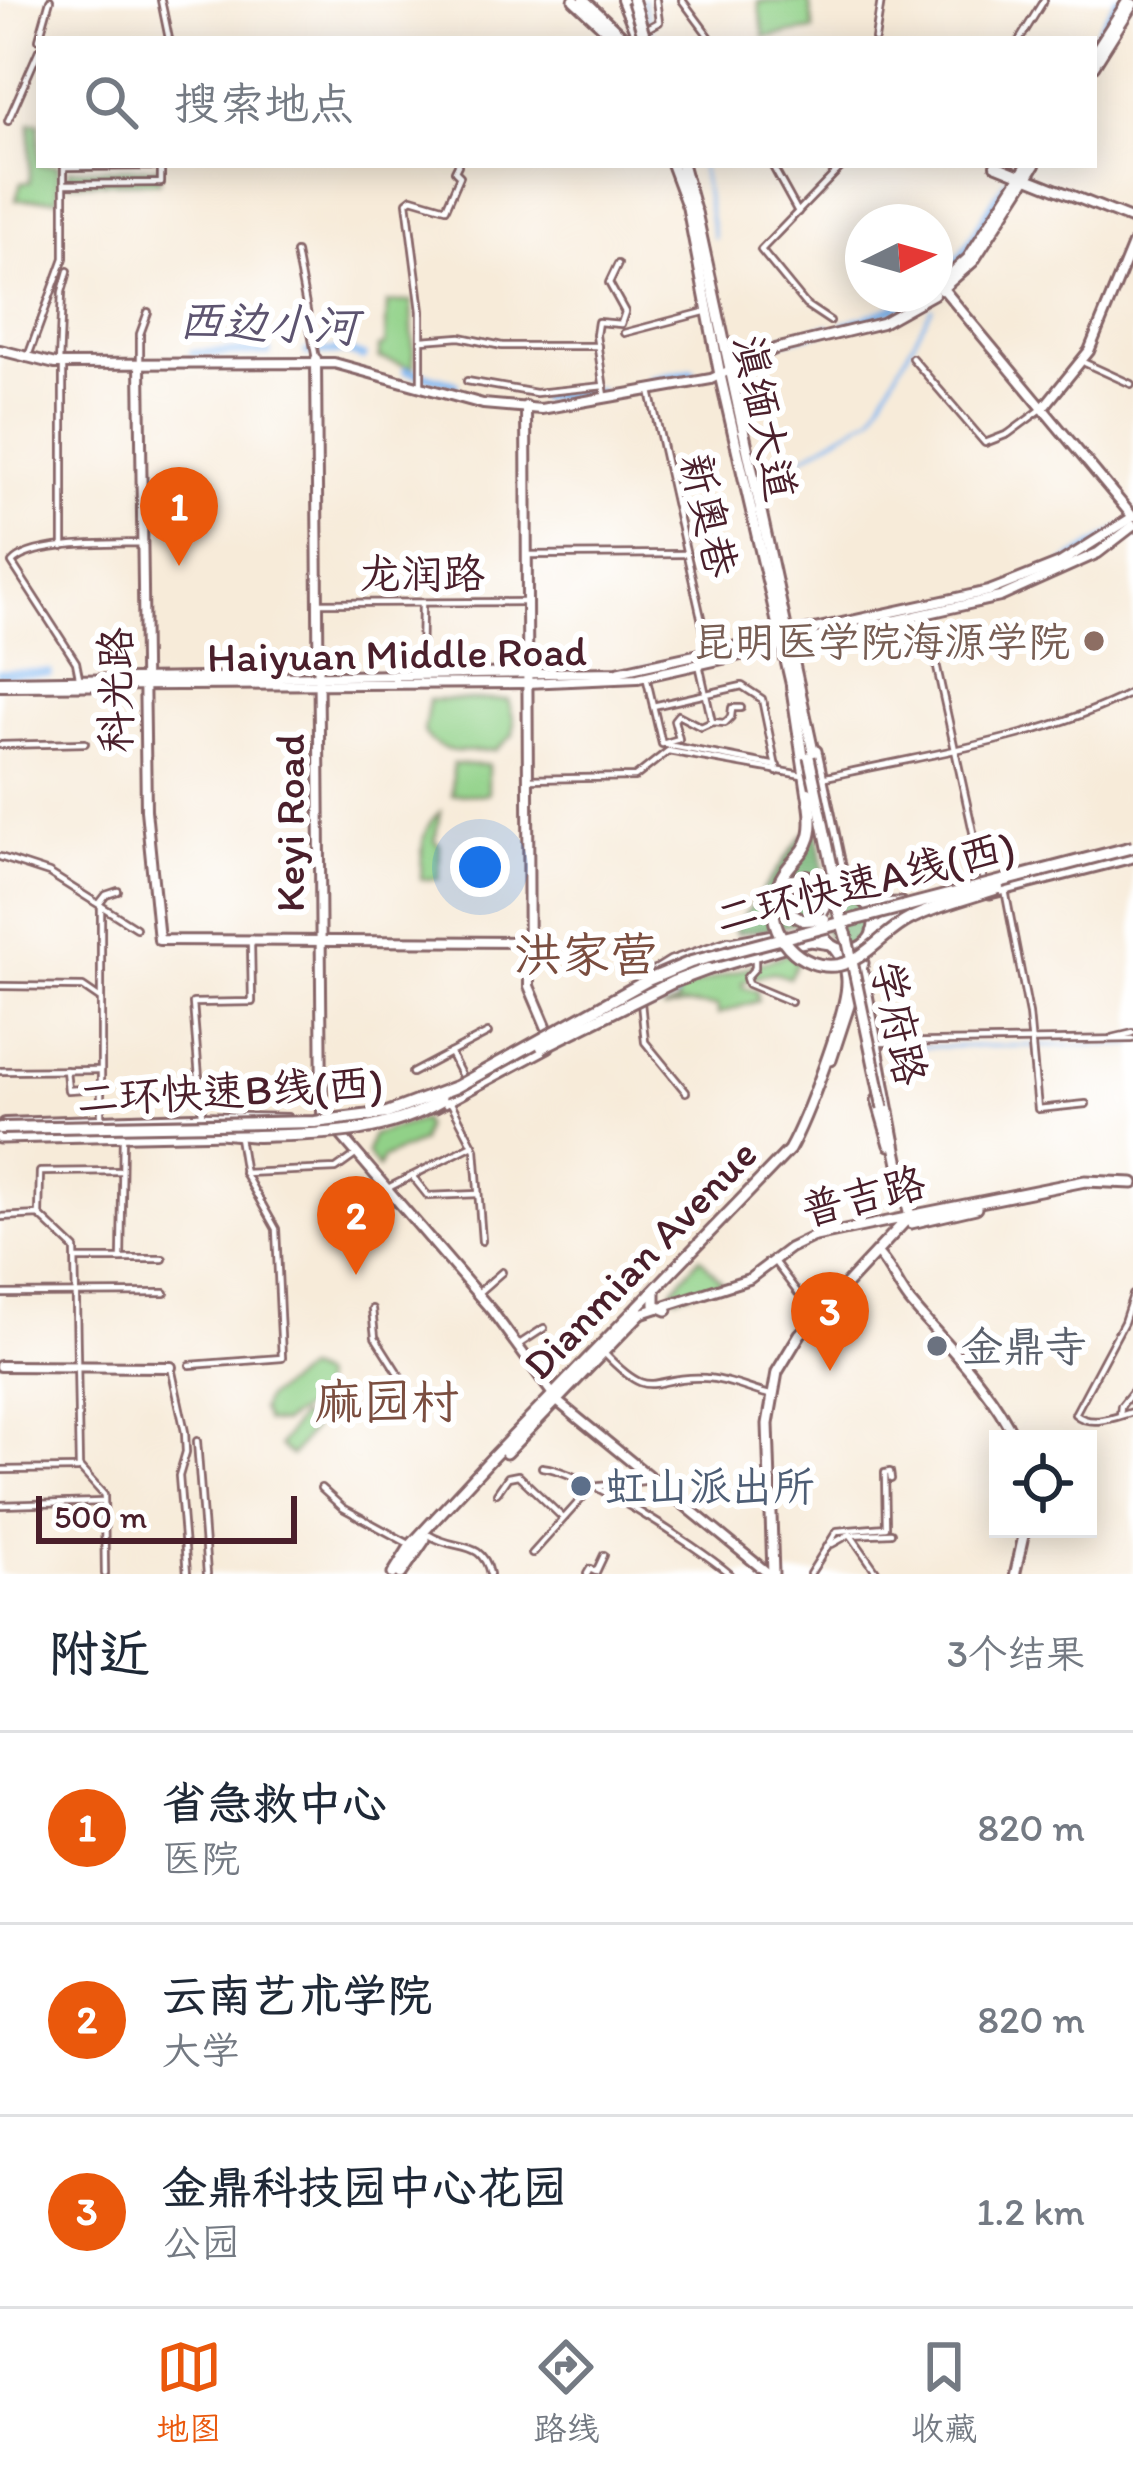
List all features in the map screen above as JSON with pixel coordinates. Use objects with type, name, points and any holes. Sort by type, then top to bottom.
[{"type":"highway","points":[[627,0],[634,35]]},
{"type":"highway","points":[[681,168],[692,212]]},
{"type":"highway","points":[[795,685],[812,821],[809,842],[780,883],[774,905],[779,935],[804,959],[831,966],[851,961],[906,921],[1003,889]]},
{"type":"highway","name":"二环快速B线(西)","points":[[1,1131],[333,1127],[388,1120],[446,1101],[651,986],[698,965],[1003,889],[1133,851]]},
{"type":"highway","name":"二环快速A线(西)","points":[[1,1131],[355,1119],[416,1105],[696,959],[1133,851]]},
{"type":"highway","points":[[847,939],[842,922],[837,904],[827,886],[806,876],[789,884],[783,896],[785,907],[794,917],[809,921],[822,920],[826,919],[844,914],[881,905],[901,901],[957,892]]},
{"type":"highway","points":[[542,1047],[673,982],[782,938]]},
{"type":"highway","points":[[552,1033],[646,975],[688,956],[733,943],[782,938]]},
{"type":"highway","points":[[226,1133],[256,1136],[370,1130],[446,1101]]},
{"type":"highway","points":[[1,1131],[41,1121],[207,1118],[276,1123]]},
{"type":"main road","points":[[574,0],[634,35]]},
{"type":"main road","points":[[584,0],[634,35]]},
{"type":"main road","name":"滇缅大道","points":[[692,212],[708,311],[812,756]]},
{"type":"main road","name":"滇缅大道","points":[[692,212],[723,370]]},
{"type":"main road","name":"滇缅大道","points":[[795,685],[822,778],[836,874],[824,910]]},
{"type":"main road","name":"学府路","points":[[812,756],[885,1107]]},
{"type":"main road","name":"学府路","points":[[812,756],[908,1220]]},
{"type":"main road","name":"滇缅大道","points":[[807,774],[836,874],[863,902]]},
{"type":"main road","points":[[1,1131],[324,1118],[398,1108],[464,1080],[640,981],[701,955],[782,938],[852,950],[913,907],[984,882],[1133,851]]},
{"type":"main road","points":[[1,1131],[123,1136],[336,1133],[413,1116],[694,970],[810,924],[841,897],[913,907],[1003,889]]},
{"type":"main road","points":[[863,902],[873,917],[870,937]]},
{"type":"main road","points":[[824,910],[821,931],[832,946]]},
{"type":"main road","name":"学府路","points":[[870,937],[863,963],[867,1024],[878,1043],[893,1145]]},
{"type":"main road","name":"Dianmian Avenue","points":[[397,1574],[411,1545],[627,1324],[660,1302],[779,1163],[798,1135],[846,994],[845,968],[832,946]]},
{"type":"main road","name":"Dianmian Avenue","points":[[397,1574],[554,1399],[604,1353],[627,1324],[660,1302],[793,1152],[809,1125],[863,963]]},
{"type":"main road","points":[[847,1017],[857,1013],[867,1024],[893,1145]]},
{"type":"main road","name":"普吉路","points":[[908,1220],[1084,1181],[1133,1186]]},
{"type":"main road","points":[[771,1574],[770,1395],[780,1364],[800,1334],[880,1255],[908,1220]]},
{"type":"street","points":[[40,36],[50,0]]},
{"type":"street","points":[[160,0],[168,36]]},
{"type":"street","points":[[634,35],[659,22],[656,0]]},
{"type":"street","points":[[682,0],[710,36]]},
{"type":"street","points":[[875,36],[881,0]]},
{"type":"street","points":[[1022,36],[1044,0]]},
{"type":"street","points":[[1097,49],[1131,2]]},
{"type":"street","points":[[1097,61],[1131,2]]},
{"type":"street","points":[[8,122],[36,57]]},
{"type":"street","points":[[0,109],[11,112]]},
{"type":"street","points":[[30,353],[64,258],[64,168]]},
{"type":"street","points":[[64,184],[161,183],[161,168]]},
{"type":"street","points":[[422,380],[407,202],[412,198],[446,208],[460,176],[456,168]]},
{"type":"street","points":[[774,168],[798,212]]},
{"type":"street","points":[[830,321],[806,304],[761,250],[840,168]]},
{"type":"street","points":[[953,272],[983,237],[1026,172],[1133,218]]},
{"type":"street","points":[[1045,406],[1089,351],[1133,248]]},
{"type":"street","points":[[912,358],[985,443],[1008,434],[1045,406],[1085,363],[1102,332],[1133,248]]},
{"type":"street","points":[[296,253],[316,357]]},
{"type":"street","points":[[605,391],[598,322],[621,324],[625,312],[609,284],[618,264]]},
{"type":"street","points":[[63,547],[61,360],[63,287],[68,271]]},
{"type":"street","points":[[953,305],[1045,406],[1133,518]]},
{"type":"street","points":[[624,334],[708,311]]},
{"type":"street","points":[[140,358],[140,329],[148,312]]},
{"type":"street","points":[[525,406],[723,370],[774,345],[885,312]]},
{"type":"street","points":[[0,348],[61,360],[316,357],[484,399],[525,406],[577,405],[723,370],[775,349],[882,323],[900,312]]},
{"type":"street","points":[[422,340],[460,337],[502,346],[598,346]]},
{"type":"street","name":"Keyi Road","points":[[316,357],[324,1118]]},
{"type":"street","points":[[61,360],[140,358]]},
{"type":"street","name":"科光路","points":[[140,358],[146,810],[157,935],[164,943],[251,943]]},
{"type":"street","points":[[1085,363],[1131,384]]},
{"type":"street","points":[[467,381],[536,393],[605,391]]},
{"type":"street","name":"新奥巷","points":[[650,391],[709,652]]},
{"type":"street","points":[[525,406],[530,993],[552,1033]]},
{"type":"street","points":[[785,639],[1011,584],[1060,563],[1133,518]]},
{"type":"street","points":[[785,639],[1000,597],[1097,553],[1133,518]]},
{"type":"street","points":[[79,676],[76,662],[12,563],[19,556],[63,547],[144,543]]},
{"type":"street","points":[[526,555],[687,554]]},
{"type":"street","name":"龙润路","points":[[317,603],[526,602]]},
{"type":"street","points":[[421,675],[422,603]]},
{"type":"street","points":[[925,613],[984,882]]},
{"type":"street","name":"Haiyuan Middle Road","points":[[318,681],[421,675],[526,679],[617,672],[785,639]]},
{"type":"street","name":"Haiyuan Middle Road","points":[[0,683],[646,676],[785,639]]},
{"type":"street","points":[[699,664],[712,722]]},
{"type":"street","name":"Haiyuan Middle Road","points":[[0,683],[79,676],[145,681]]},
{"type":"street","points":[[646,676],[662,744],[807,774]]},
{"type":"street","points":[[653,706],[742,686],[763,699],[777,769]]},
{"type":"street","points":[[822,778],[1052,725],[1133,692]]},
{"type":"street","points":[[527,779],[635,777],[679,739],[674,720],[678,715],[701,728],[712,722],[725,723],[732,708],[741,708]]},
{"type":"street","points":[[0,745],[85,742]]},
{"type":"street","points":[[0,856],[49,873],[136,928]]},
{"type":"street","points":[[1003,889],[1032,1044],[1038,1109],[1086,1104]]},
{"type":"street","points":[[101,1117],[100,905],[106,895],[118,891]]},
{"type":"street","points":[[686,1092],[644,1042],[640,999],[690,978],[755,960],[782,938]]},
{"type":"street","points":[[202,1115],[193,1003],[252,1002],[251,943],[529,942]]},
{"type":"street","points":[[755,960],[748,984],[790,1002]]},
{"type":"street","points":[[0,986],[83,987],[100,998]]},
{"type":"street","points":[[412,1073],[488,1033]]},
{"type":"street","points":[[878,1043],[1032,1044],[1133,1036]]},
{"type":"street","points":[[1106,1039],[1133,1036]]},
{"type":"street","points":[[450,1053],[464,1080]]},
{"type":"street","points":[[66,1070],[68,1090],[99,1088]]},
{"type":"street","points":[[0,1071],[100,1070]]},
{"type":"street","points":[[446,1101],[473,1145],[482,1241]]},
{"type":"street","points":[[1,1131],[101,1117],[305,1119]]},
{"type":"street","points":[[324,1118],[490,1314],[554,1399],[771,1574]]},
{"type":"street","points":[[226,1133],[239,1137],[336,1133],[477,1293],[554,1399]]},
{"type":"street","points":[[122,1259],[123,1136]]},
{"type":"street","points":[[190,1365],[282,1358],[276,1229],[244,1172],[239,1137]]},
{"type":"street","points":[[388,1188],[473,1145]]},
{"type":"street","points":[[244,1172],[336,1169],[354,1156]]},
{"type":"street","points":[[39,1215],[40,1172],[122,1171]]},
{"type":"street","points":[[412,1176],[428,1196],[478,1194]]},
{"type":"street","points":[[0,1216],[39,1215],[75,1249],[80,1468]]},
{"type":"street","name":"普吉路","points":[[627,1324],[660,1302],[749,1279],[790,1248],[814,1237],[908,1220]]},
{"type":"street","name":"普吉路","points":[[660,1302],[751,1283],[815,1240],[908,1220]]},
{"type":"street","points":[[880,1255],[910,1302],[944,1337],[1010,1430]]},
{"type":"street","points":[[76,1259],[163,1259]]},
{"type":"street","points":[[776,1264],[798,1293]]},
{"type":"street","points":[[477,1293],[502,1272]]},
{"type":"street","points":[[0,1294],[165,1293]]},
{"type":"street","points":[[1133,1295],[1075,1414],[1088,1421],[1133,1412]]},
{"type":"street","points":[[373,1309],[375,1337],[408,1389]]},
{"type":"street","points":[[518,1346],[544,1328]]},
{"type":"street","points":[[604,1353],[644,1386],[706,1377],[770,1395]]},
{"type":"street","points":[[0,1366],[171,1367],[185,1432],[186,1452],[179,1476],[187,1574]]},
{"type":"street","points":[[1120,1415],[1133,1391]]},
{"type":"street","points":[[197,1441],[207,1574]]},
{"type":"street","points":[[542,1467],[568,1473],[665,1528],[730,1574]]},
{"type":"street","points":[[0,1469],[80,1468],[101,1488],[105,1574]]},
{"type":"street","points":[[811,1574],[840,1529],[886,1527],[885,1473],[890,1472],[891,1479]]},
{"type":"street","points":[[497,1493],[508,1477],[518,1475],[563,1518]]},
{"type":"street","points":[[532,1553],[592,1487],[652,1480]]},
{"type":"street","points":[[321,1488],[344,1508],[411,1545]]},
{"type":"street","points":[[0,1505],[105,1502]]},
{"type":"street","points":[[832,1544],[850,1534],[892,1533]]},
{"type":"street","points":[[850,1534],[878,1574]]},
{"type":"street","points":[[429,1535],[479,1551],[490,1574]]},
{"type":"street","points":[[1015,1574],[1023,1538]]},
{"type":"street","points":[[587,1574],[590,1569],[596,1572],[604,1555]]},
{"type":"green space","points":[[809,0],[814,30],[764,36],[758,2]]},
{"type":"green space","points":[[30,123],[36,123],[36,168],[58,168],[58,199],[16,200],[21,183],[30,182]]},
{"type":"green space","points":[[159,168],[159,182],[69,183],[69,170]]},
{"type":"green space","points":[[411,301],[414,368],[379,358],[379,347],[385,345],[387,303]]},
{"type":"green space","points":[[429,700],[508,700],[513,735],[496,750],[456,751],[438,746],[424,732]]},
{"type":"green space","points":[[453,764],[488,765],[488,794],[452,795]]},
{"type":"green space","points":[[440,812],[435,841],[440,845],[439,879],[421,879],[425,834]]},
{"type":"green space","points":[[817,831],[823,884],[815,908],[793,924],[736,934],[735,928],[804,833]]},
{"type":"green space","points":[[847,900],[863,907],[870,923],[863,939],[847,946],[831,939],[824,923],[831,907]]},
{"type":"green space","points":[[788,954],[798,961],[789,978],[772,972],[742,982],[743,987],[757,991],[758,1001],[718,1014],[717,1006],[662,1010],[678,1002],[674,992]]},
{"type":"green space","points":[[422,1120],[421,1142],[383,1158],[378,1168],[367,1154],[372,1135]]},
{"type":"green space","points":[[700,1257],[722,1282],[675,1297],[672,1290]]},
{"type":"green space","points":[[305,1370],[320,1376],[316,1398],[282,1423],[266,1421],[261,1409],[266,1398]]},
{"type":"green space","points":[[300,1416],[314,1426],[292,1456],[279,1446]]},
{"type":"waterway","points":[[643,0],[652,36]]},
{"type":"waterway","name":"西边小河","points":[[1096,36],[1118,0]]},
{"type":"waterway","points":[[702,168],[714,237]]},
{"type":"waterway","name":"西边小河","points":[[953,264],[1007,181]]},
{"type":"waterway","name":"西边小河","points":[[846,325],[883,312]]},
{"type":"waterway","points":[[766,479],[872,416],[930,312]]},
{"type":"waterway","name":"西边小河","points":[[744,349],[828,328]]},
{"type":"waterway","name":"西边小河","points":[[307,352],[346,351],[363,357]]},
{"type":"waterway","name":"西边小河","points":[[193,353],[268,352]]},
{"type":"waterway","name":"西边小河","points":[[406,370],[455,384]]},
{"type":"waterway","name":"西边小河","points":[[652,380],[692,372]]},
{"type":"waterway","name":"西边小河","points":[[541,397],[599,391]]},
{"type":"waterway","points":[[1064,565],[1124,528]]},
{"type":"waterway","points":[[803,636],[869,621]]},
{"type":"waterway","points":[[622,676],[767,644]]},
{"type":"waterway","points":[[0,673],[49,673]]},
{"type":"waterway","points":[[330,680],[514,679]]},
{"type":"waterway","points":[[651,1007],[674,995]]},
{"type":"waterway","points":[[894,1047],[1133,1045]]},
{"type":"place","name":"省急救中心","points":[[179,566]]},
{"type":"place","name":"昆明医学院海源学院","points":[[1094,641]]},
{"type":"place","name":"云南艺术学院","points":[[356,1275]]},
{"type":"place","name":"金鼎寺","points":[[937,1346]]},
{"type":"place","name":"金鼎科技园中心花园","points":[[830,1371]]},
{"type":"place","name":"虹山派出所","points":[[581,1486]]},
{"type":"district","name":"洪家营","points":[[586,954]]},
{"type":"district","name":"麻园村","points":[[387,1401]]}]
